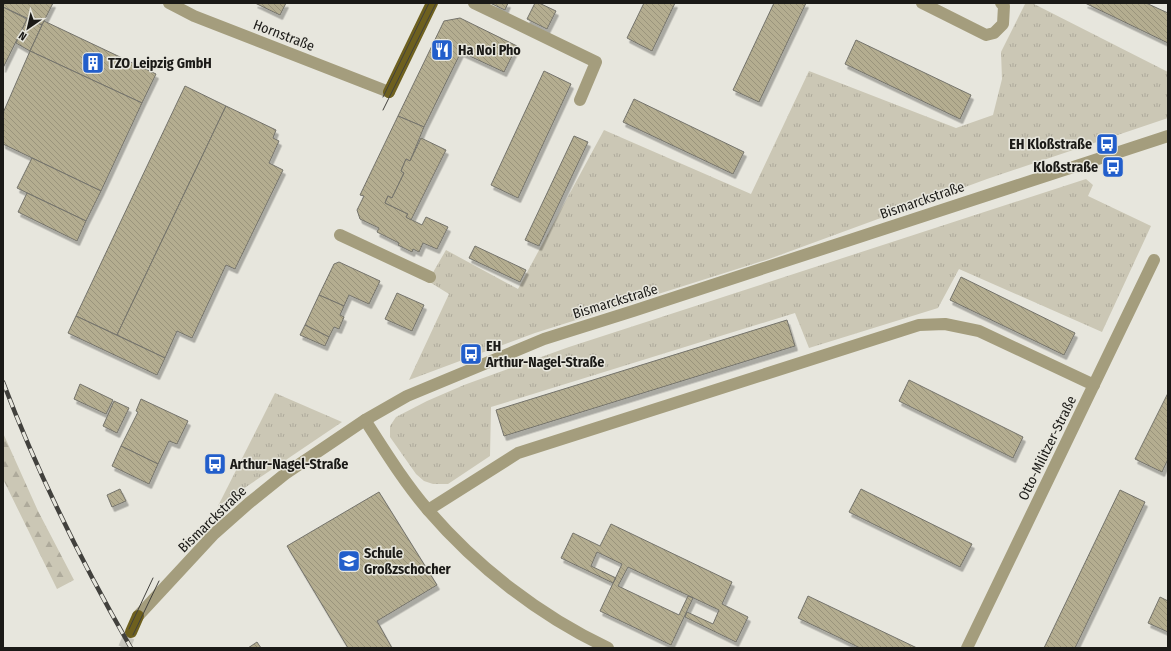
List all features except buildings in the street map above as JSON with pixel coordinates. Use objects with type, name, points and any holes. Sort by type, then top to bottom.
[{"type":"main road","points":[[389,92],[432,3]]},
{"type":"main road","points":[[131,632],[138,616]]},
{"type":"street","name":"Hornstraße","points":[[169,3],[194,16],[389,92]]},
{"type":"street","points":[[474,3],[596,62],[580,100]]},
{"type":"street","points":[[922,3],[986,35],[994,33],[1003,24],[1004,6],[1001,3]]},
{"type":"street","name":"Bismarckstraße","points":[[138,616],[214,534],[249,503],[285,474],[365,420],[407,396],[544,339],[1168,136]]},
{"type":"street","points":[[340,235],[430,277]]},
{"type":"street","name":"Otto-Militzer-Straße","points":[[967,648],[1154,260]]},
{"type":"street","points":[[428,510],[518,453],[919,325],[945,324],[979,331],[1094,385]]},
{"type":"street","points":[[365,420],[392,463],[428,510],[492,573],[528,601],[563,624],[608,648]]},
{"type":"green space","points":[[1025,4],[1034,4],[1168,72],[1168,118],[987,179],[769,259],[535,333],[409,380],[449,294],[428,281],[446,250],[518,289],[604,130],[751,194],[809,71],[956,128],[993,115],[1002,79],[1001,52]]},
{"type":"green space","points":[[1086,179],[1093,185],[1088,196],[1151,226],[1102,332],[959,269],[938,308],[809,348],[795,313],[491,407],[490,456],[448,484],[433,484],[424,481],[416,474],[390,437],[390,426],[396,417],[427,401],[464,385],[569,347]]},
{"type":"green space","points":[[275,393],[342,422],[218,506]]},
{"type":"green space","points":[[3,433],[38,511],[74,580],[57,589],[3,479]]},
{"type":"tunnel","points":[[124,648],[131,632]]},
{"type":"tram line","points":[[383,97],[429,3]]},
{"type":"tram line","points":[[383,110],[436,3]]},
{"type":"tram line","points":[[129,629],[153,578]]},
{"type":"tram line","points":[[133,635],[159,581]]},
{"type":"railway","points":[[3,382],[31,450],[62,518],[95,584],[131,648]]},
{"type":"place","name":"Ha Noi Pho","points":[[442,50]]},
{"type":"place","name":"TZO Leipzig GmbH","points":[[93,63]]},
{"type":"place","name":"EH Kloßstraße","points":[[1107,144]]},
{"type":"place","name":"Kloßstraße","points":[[1113,167]]},
{"type":"place","name":"EH Arthur-Nagel-Straße","points":[[471,354]]},
{"type":"place","name":"Arthur-Nagel-Straße","points":[[215,464]]},
{"type":"place","name":"Schule Großzschocher","points":[[349,561]]}]
